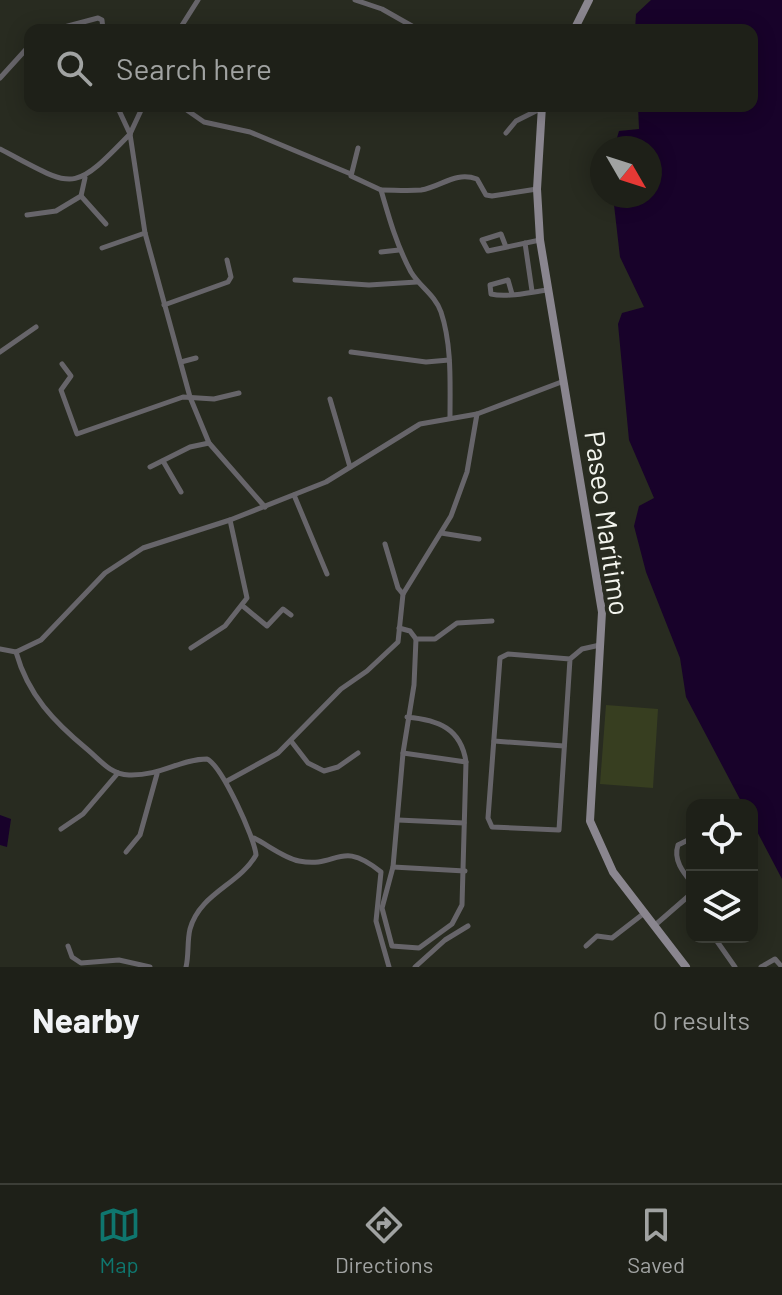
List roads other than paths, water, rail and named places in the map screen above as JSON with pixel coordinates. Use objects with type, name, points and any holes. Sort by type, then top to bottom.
[{"type":"main road","points":[[577,24],[589,0]]},
{"type":"main road","name":"Paseo Marítimo","points":[[542,112],[537,189],[540,240],[602,612],[590,821],[613,872],[683,963]]},
{"type":"street","points":[[184,24],[198,0]]},
{"type":"street","points":[[355,0],[382,9],[408,24]]},
{"type":"street","points":[[76,24],[98,18],[102,24]]},
{"type":"street","points":[[0,78],[24,52]]},
{"type":"street","points":[[120,112],[130,134],[145,233],[190,397],[209,443],[265,507]]},
{"type":"street","points":[[0,149],[56,176],[75,180],[85,178],[130,134],[140,112]]},
{"type":"street","points":[[190,112],[204,122],[250,132],[351,174],[381,190],[422,189],[453,178],[470,176],[492,196],[537,189]]},
{"type":"street","points":[[506,133],[516,121],[533,112]]},
{"type":"street","points":[[351,174],[358,148]]},
{"type":"street","points":[[27,215],[60,209],[81,196],[85,178]]},
{"type":"street","points":[[381,190],[400,250],[417,282],[434,299],[440,311],[449,360],[450,418]]},
{"type":"street","points":[[81,196],[106,224]]},
{"type":"street","points":[[102,248],[145,233]]},
{"type":"street","points":[[506,247],[501,234],[482,240],[486,251],[506,247],[540,240]]},
{"type":"street","points":[[525,243],[532,291]]},
{"type":"street","points":[[381,252],[400,250]]},
{"type":"street","points":[[164,305],[228,282],[231,277],[227,260]]},
{"type":"street","points":[[295,280],[369,285],[417,282]]},
{"type":"street","points":[[512,294],[508,280],[490,285],[492,295],[512,294],[548,290]]},
{"type":"street","points":[[0,352],[36,327]]},
{"type":"street","points":[[351,352],[426,362],[449,360]]},
{"type":"street","points":[[181,362],[196,358]]},
{"type":"street","points":[[62,364],[71,376],[61,392],[77,434],[190,397],[214,399],[239,393]]},
{"type":"street","points":[[0,649],[16,652],[41,640],[105,573],[126,557],[294,495],[350,468],[405,431],[477,414],[564,381]]},
{"type":"street","points":[[330,399],[350,468]]},
{"type":"street","points":[[227,781],[269,759],[291,741],[341,689],[367,671],[400,640],[403,594],[441,533],[467,472],[477,414]]},
{"type":"street","points":[[150,467],[190,447],[209,443]]},
{"type":"street","points":[[163,461],[181,492]]},
{"type":"street","points":[[294,495],[327,574]]},
{"type":"street","points":[[191,648],[225,626],[244,607],[247,592],[230,520]]},
{"type":"street","points":[[441,533],[479,539]]},
{"type":"street","points":[[385,544],[403,594]]},
{"type":"street","points":[[244,607],[267,626],[283,609],[291,615]]},
{"type":"street","points":[[416,639],[435,639],[457,623],[492,621]]},
{"type":"street","points":[[399,628],[410,631],[416,639],[414,685],[407,717],[393,867],[382,908],[388,941],[395,948],[423,947],[452,924],[462,905],[465,871],[464,749],[446,726],[407,717]]},
{"type":"street","points":[[570,659],[559,830],[497,829],[489,824],[488,818],[500,658],[508,654],[570,659],[582,649],[601,645]]},
{"type":"street","points":[[16,652],[37,700],[70,737],[118,773],[157,774],[207,759],[227,781],[237,811],[253,838],[255,859],[215,891],[195,915],[186,967]]},
{"type":"street","points":[[291,741],[308,763],[324,771],[338,767],[358,753]]},
{"type":"street","points":[[494,741],[564,746]]},
{"type":"street","points":[[403,753],[466,762]]},
{"type":"street","points":[[61,829],[83,814],[118,773]]},
{"type":"street","points":[[126,852],[140,835],[157,774]]},
{"type":"street","points":[[398,820],[464,823]]},
{"type":"street","points":[[253,838],[296,860],[319,860],[347,854],[361,857],[381,872],[376,921],[389,967]]},
{"type":"street","points":[[686,841],[678,845],[676,852],[678,864],[686,875]]},
{"type":"street","points":[[393,867],[465,871]]},
{"type":"street","points":[[653,926],[686,898]]},
{"type":"street","points":[[586,946],[597,936],[612,938],[643,914]]},
{"type":"street","points":[[415,967],[445,940],[468,926]]},
{"type":"street","points":[[718,943],[735,967]]},
{"type":"street","points":[[68,946],[72,957],[81,963],[119,960],[150,967]]},
{"type":"street","points":[[761,967],[775,959],[782,967]]},
{"type":"street","points":[[671,967],[683,963]]}]
